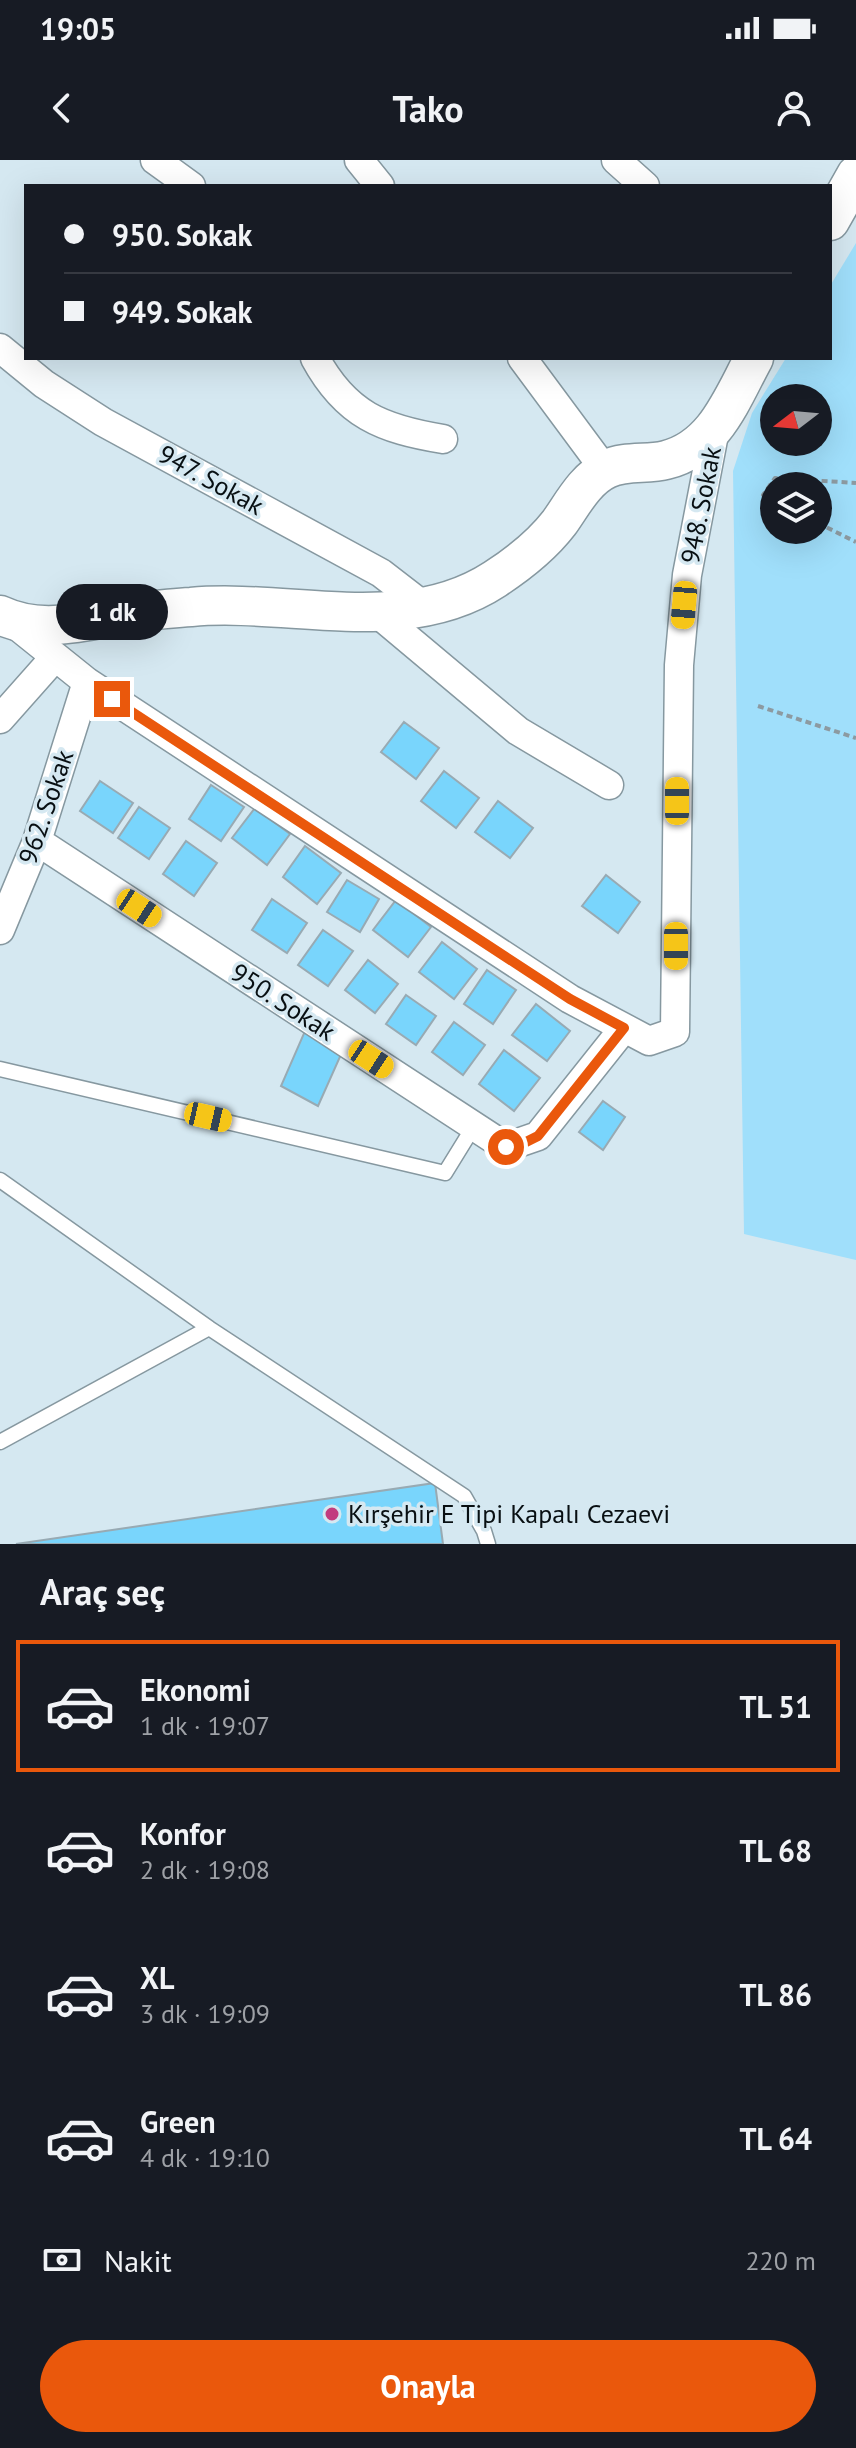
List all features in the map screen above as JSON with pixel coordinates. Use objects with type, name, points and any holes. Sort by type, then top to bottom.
[{"type":"street","points":[[155,160],[188,184]]},
{"type":"street","points":[[359,160],[378,184]]},
{"type":"street","points":[[616,160],[643,184]]},
{"type":"street","points":[[832,217],[856,175]]},
{"type":"street","name":"947. Sokak","points":[[0,348],[44,384],[103,422],[381,573],[425,607]]},
{"type":"street","points":[[316,360],[346,400],[378,423],[408,433],[443,439]]},
{"type":"street","points":[[523,360],[605,470]]},
{"type":"street","points":[[4,617],[51,627],[137,612],[196,606],[376,612],[425,607],[461,597],[494,580],[531,553],[557,525],[579,493],[605,470],[635,461],[666,460],[699,444],[715,429],[753,360]]},
{"type":"street","name":"948. Sokak","points":[[636,1035],[675,1032],[679,665],[687,575],[715,429]]},
{"type":"street","points":[[376,612],[518,731],[609,785]]},
{"type":"street","points":[[4,617],[87,682],[570,999],[636,1035]]},
{"type":"street","points":[[0,719],[55,657]]},
{"type":"street","name":"962. Sokak","points":[[0,930],[37,841],[87,682]]},
{"type":"street","name":"950. Sokak","points":[[37,841],[506,1147],[538,1136],[636,1035]]},
{"type":"lane","points":[[0,1069],[445,1173],[474,1126]]},
{"type":"lane","points":[[0,1180],[209,1328],[464,1496],[488,1544]]},
{"type":"lane","points":[[0,1442],[209,1328]]},
{"type":"path","points":[[832,482],[856,483]]},
{"type":"path","points":[[832,530],[856,542]]},
{"type":"path","points":[[758,706],[856,738]]},
{"type":"shaded area","points":[[856,243],[856,1260],[744,1234],[733,471],[752,413],[760,400],[760,456],[832,456],[832,384],[770,384],[785,360],[832,360],[832,283]]},
{"type":"building","points":[[404,722],[439,748],[416,779],[381,752]]},
{"type":"building","points":[[444,771],[479,798],[456,828],[421,801]]},
{"type":"building","points":[[100,781],[133,803],[113,833],[80,811]]},
{"type":"building","points":[[211,785],[244,807],[221,841],[189,819]]},
{"type":"building","points":[[498,801],[533,828],[510,858],[475,832]]},
{"type":"building","points":[[139,807],[170,828],[149,859],[118,838]]},
{"type":"building","points":[[255,808],[290,834],[267,865],[232,838]]},
{"type":"building","points":[[186,841],[217,863],[194,896],[163,874]]},
{"type":"building","points":[[305,846],[341,873],[317,904],[283,877]]},
{"type":"building","points":[[606,875],[640,902],[618,933],[582,906]]},
{"type":"building","points":[[347,880],[379,899],[360,932],[327,912]]},
{"type":"building","points":[[272,899],[307,923],[287,953],[252,930]]},
{"type":"building","points":[[396,900],[431,927],[408,957],[373,930]]},
{"type":"building","points":[[323,930],[353,951],[328,986],[298,965]]},
{"type":"building","points":[[442,942],[477,969],[454,999],[419,972]]},
{"type":"building","points":[[368,960],[398,984],[375,1013],[345,990]]},
{"type":"building","points":[[487,970],[516,990],[493,1024],[464,1004]]},
{"type":"building","points":[[406,995],[436,1016],[416,1045],[386,1024]]},
{"type":"building","points":[[536,1004],[570,1031],[547,1061],[512,1035]]},
{"type":"building","points":[[454,1022],[485,1045],[463,1075],[432,1052]]},
{"type":"building","points":[[305,1031],[343,1050],[318,1106],[281,1086]]},
{"type":"building","points":[[504,1050],[540,1078],[514,1111],[479,1084]]},
{"type":"building","points":[[603,1101],[625,1117],[603,1150],[579,1132]]},
{"type":"building","name":"Kırşehir E Tipi Kapalı Cezaevi","points":[[435,1483],[443,1544],[16,1544]]},
{"type":"place","name":"Kırşehir E Tipi Kapalı Cezaevi","points":[[332,1514]]},
{"type":"route","points":[[112,699],[570,999],[624,1028],[538,1136],[506,1147]]}]
